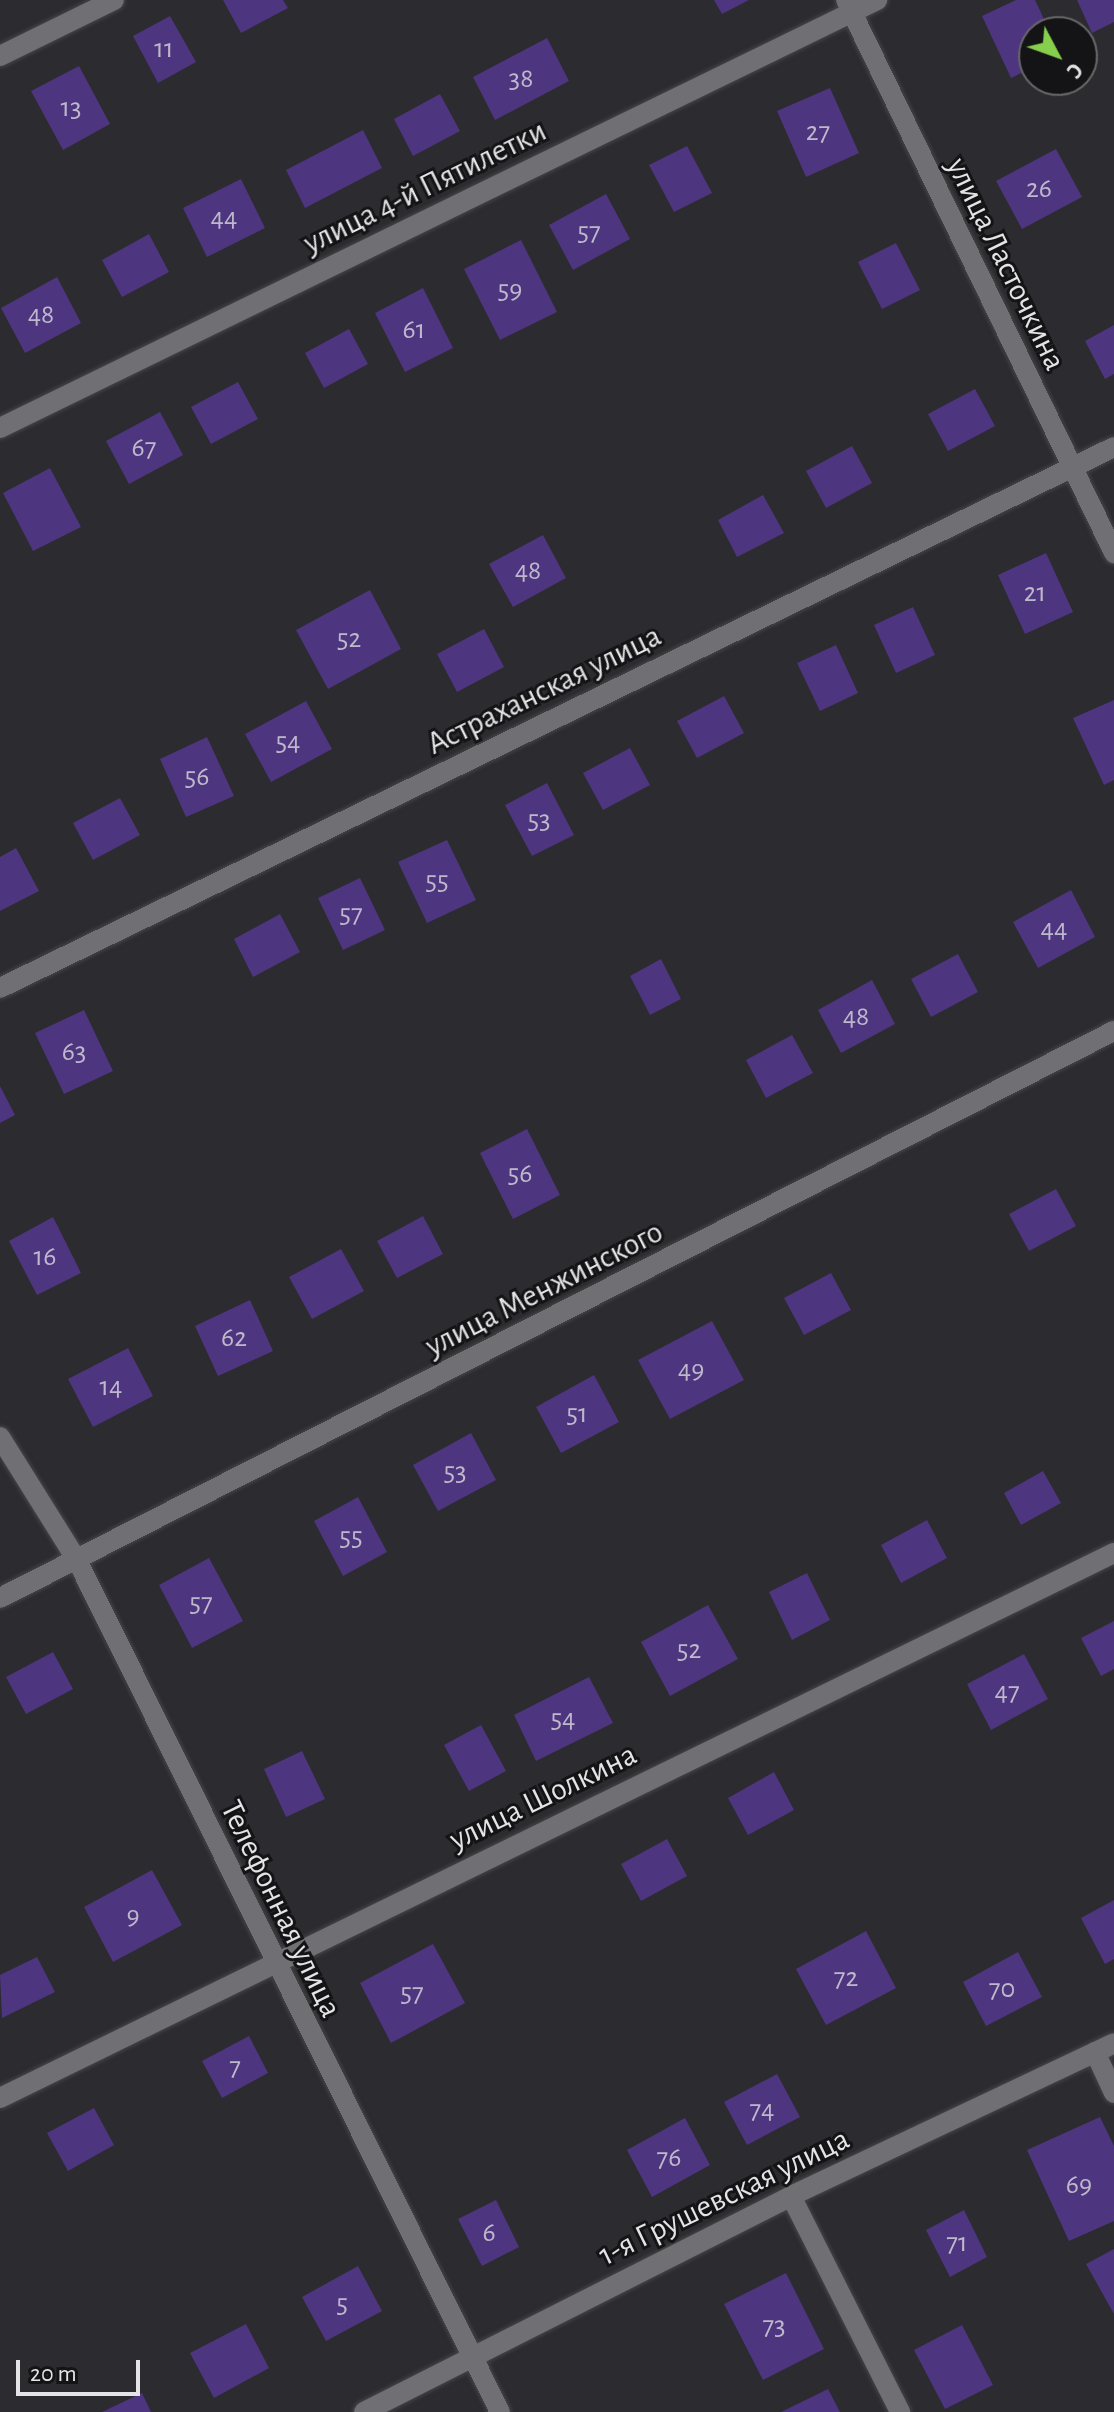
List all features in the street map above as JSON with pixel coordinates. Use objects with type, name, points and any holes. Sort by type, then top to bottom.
[{"type":"street","points":[[0,56],[114,0]]},
{"type":"street","name":"улица 4-й Пятилетки","points":[[0,428],[849,6],[877,0]]},
{"type":"street","name":"улица Ласточкина","points":[[849,6],[1114,553]]},
{"type":"street","name":"Астраханская улица","points":[[0,988],[1114,447]]},
{"type":"street","name":"улица Менжинского","points":[[0,1598],[1114,1031]]},
{"type":"street","name":"Телефонная улица","points":[[0,1437],[77,1560],[273,1963],[500,2412]]},
{"type":"street","name":"улица Шолкина","points":[[0,2098],[1114,1553]]},
{"type":"street","name":"1-я Грушевская улица","points":[[364,2412],[471,2354],[791,2196],[1114,2043]]},
{"type":"street","points":[[1095,2052],[1114,2093]]},
{"type":"street","points":[[791,2196],[900,2412]]},
{"type":"building","points":[[223,0],[283,0],[288,8],[241,33]]},
{"type":"building","points":[[714,0],[749,0],[722,14]]},
{"type":"building","points":[[1016,0],[1035,0],[1042,16],[1018,16],[1018,75],[1011,78],[982,16]]},
{"type":"building","points":[[1077,0],[1114,0],[1114,22],[1098,30],[1098,16],[1084,16]]},
{"type":"building","points":[[170,16],[196,62],[158,83],[133,36]]},
{"type":"building","points":[[547,38],[569,81],[495,120],[473,77]]},
{"type":"building","points":[[79,66],[110,124],[63,150],[31,91]]},
{"type":"building","points":[[830,88],[859,153],[806,177],[777,111]]},
{"type":"building","points":[[440,94],[460,131],[413,156],[394,119]]},
{"type":"building","points":[[363,130],[382,168],[305,208],[286,170]]},
{"type":"building","points":[[687,146],[712,193],[674,212],[649,165]]},
{"type":"building","points":[[1056,149],[1082,197],[1022,229],[996,181]]},
{"type":"building","points":[[241,179],[265,228],[207,257],[183,208]]},
{"type":"building","points":[[606,194],[630,239],[573,270],[549,225]]},
{"type":"building","points":[[149,234],[169,272],[122,297],[102,260]]},
{"type":"building","points":[[521,240],[557,312],[500,340],[464,269]]},
{"type":"building","points":[[896,243],[920,290],[882,309],[858,262]]},
{"type":"building","points":[[57,277],[81,323],[25,353],[1,308]]},
{"type":"building","points":[[423,288],[453,348],[405,372],[375,313]]},
{"type":"building","points":[[1114,325],[1114,374],[1105,379],[1085,341]]},
{"type":"building","points":[[349,329],[368,364],[324,388],[305,353]]},
{"type":"building","points":[[238,382],[258,419],[211,444],[191,407]]},
{"type":"building","points":[[975,389],[995,426],[948,451],[928,414]]},
{"type":"building","points":[[160,412],[183,455],[129,484],[106,441]]},
{"type":"building","points":[[852,446],[872,483],[826,508],[806,471]]},
{"type":"building","points":[[50,468],[81,527],[33,551],[3,493]]},
{"type":"building","points":[[763,495],[784,533],[737,557],[718,520]]},
{"type":"building","points":[[543,535],[566,578],[513,607],[489,564]]},
{"type":"building","points":[[1046,553],[1073,612],[1025,634],[998,575]]},
{"type":"building","points":[[370,590],[401,649],[328,689],[296,630]]},
{"type":"building","points":[[913,607],[935,655],[896,673],[874,625]]},
{"type":"building","points":[[484,629],[504,667],[457,692],[437,654]]},
{"type":"building","points":[[836,645],[858,693],[820,711],[797,663]]},
{"type":"building","points":[[724,696],[744,733],[697,758],[677,721]]},
{"type":"building","points":[[1114,700],[1114,780],[1104,785],[1073,718]]},
{"type":"building","points":[[306,701],[332,749],[271,782],[245,734]]},
{"type":"building","points":[[207,737],[234,796],[186,817],[160,759]]},
{"type":"building","points":[[630,748],[650,785],[603,810],[583,773]]},
{"type":"building","points":[[547,783],[574,835],[532,856],[505,805]]},
{"type":"building","points":[[120,798],[140,835],[93,860],[73,823]]},
{"type":"building","points":[[447,840],[476,900],[427,923],[398,862]]},
{"type":"building","points":[[16,848],[39,891],[0,911],[0,857]]},
{"type":"building","points":[[360,878],[385,930],[343,950],[318,898]]},
{"type":"building","points":[[1071,890],[1095,937],[1038,968],[1013,922]]},
{"type":"building","points":[[280,914],[300,952],[253,977],[234,939]]},
{"type":"building","points":[[958,954],[978,992],[931,1017],[911,979]]},
{"type":"building","points":[[661,959],[681,999],[650,1015],[630,976]]},
{"type":"building","points":[[872,980],[895,1024],[841,1053],[818,1010]]},
{"type":"building","points":[[84,1010],[113,1071],[64,1094],[35,1033]]},
{"type":"building","points":[[792,1035],[813,1073],[766,1098],[746,1060]]},
{"type":"building","points":[[0,1086],[15,1115],[0,1123]]},
{"type":"building","points":[[527,1129],[560,1195],[513,1219],[480,1153]]},
{"type":"building","points":[[1056,1189],[1076,1226],[1029,1251],[1009,1214]]},
{"type":"building","points":[[423,1216],[443,1254],[397,1278],[377,1241]]},
{"type":"building","points":[[53,1217],[81,1273],[37,1295],[9,1241]]},
{"type":"building","points":[[341,1249],[364,1291],[312,1319],[289,1277]]},
{"type":"building","points":[[831,1273],[851,1310],[804,1335],[784,1298]]},
{"type":"building","points":[[250,1300],[273,1351],[218,1376],[195,1326]]},
{"type":"building","points":[[712,1321],[744,1380],[670,1419],[638,1360]]},
{"type":"building","points":[[128,1348],[153,1396],[93,1427],[68,1379]]},
{"type":"building","points":[[594,1375],[619,1422],[561,1453],[536,1407]]},
{"type":"building","points":[[471,1433],[496,1480],[438,1511],[413,1465]]},
{"type":"building","points":[[1043,1471],[1061,1503],[1021,1525],[1004,1493]]},
{"type":"building","points":[[358,1497],[387,1552],[343,1576],[314,1521]]},
{"type":"building","points":[[927,1520],[947,1558],[901,1583],[881,1545]]},
{"type":"building","points":[[209,1558],[243,1621],[192,1648],[159,1585]]},
{"type":"building","points":[[807,1573],[830,1620],[792,1640],[769,1592]]},
{"type":"building","points":[[708,1605],[738,1659],[670,1696],[641,1642]]},
{"type":"building","points":[[1114,1621],[1114,1669],[1101,1676],[1081,1638]]},
{"type":"building","points":[[53,1652],[73,1689],[26,1714],[6,1677]]},
{"type":"building","points":[[1024,1654],[1048,1699],[991,1730],[967,1684]]},
{"type":"building","points":[[589,1677],[613,1723],[536,1761],[514,1715]]},
{"type":"building","points":[[481,1725],[506,1771],[469,1791],[444,1745]]},
{"type":"building","points":[[302,1751],[325,1799],[286,1817],[264,1769]]},
{"type":"building","points":[[774,1772],[794,1810],[748,1835],[728,1798]]},
{"type":"building","points":[[667,1839],[687,1876],[641,1901],[621,1864]]},
{"type":"building","points":[[152,1870],[182,1925],[113,1962],[84,1907]]},
{"type":"building","points":[[1114,1900],[1114,1959],[1105,1964],[1081,1918]]},
{"type":"building","points":[[866,1931],[896,1988],[826,2025],[796,1969]]},
{"type":"building","points":[[433,1944],[465,2003],[391,2043],[360,1983]]},
{"type":"building","points":[[1018,1952],[1042,1997],[986,2026],[963,1982]]},
{"type":"building","points":[[37,1957],[55,1992],[2,2018],[0,1975]]},
{"type":"building","points":[[249,2036],[268,2073],[222,2098],[202,2061]]},
{"type":"building","points":[[777,2074],[800,2117],[747,2145],[724,2102]]},
{"type":"building","points":[[94,2108],[114,2145],[68,2171],[47,2133]]},
{"type":"building","points":[[1100,2117],[1114,2146],[1114,2221],[1069,2241],[1027,2150]]},
{"type":"building","points":[[685,2118],[710,2165],[652,2197],[627,2150]]},
{"type":"building","points":[[496,2200],[519,2247],[482,2266],[458,2219]]},
{"type":"building","points":[[964,2210],[987,2257],[950,2277],[926,2230]]},
{"type":"building","points":[[1114,2249],[1114,2314],[1086,2264]]},
{"type":"building","points":[[358,2266],[382,2311],[326,2341],[302,2297]]},
{"type":"building","points":[[786,2273],[824,2349],[763,2380],[724,2304]]},
{"type":"building","points":[[246,2324],[269,2368],[214,2398],[190,2353]]},
{"type":"building","points":[[962,2325],[993,2385],[945,2409],[914,2350]]},
{"type":"building","points":[[828,2389],[840,2412],[781,2412]]},
{"type":"building","points":[[142,2393],[151,2412],[102,2412]]}]
